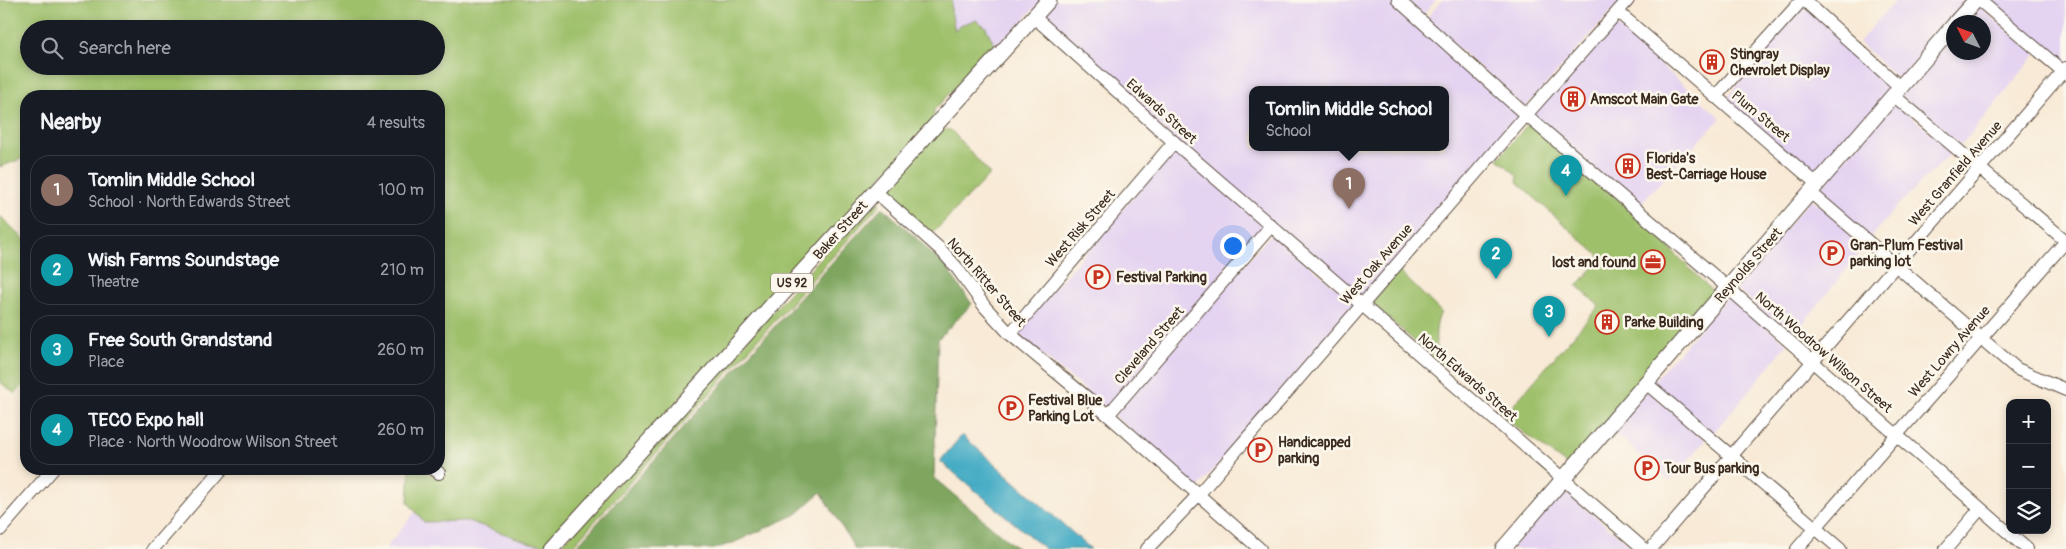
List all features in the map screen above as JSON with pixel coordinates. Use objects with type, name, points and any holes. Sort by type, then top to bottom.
[{"type":"main road","name":"Baker Street","points":[[551,549],[1049,0]]},
{"type":"main road","points":[[1963,15],[1977,0]]},
{"type":"main road","name":"Reynolds Street","points":[[1503,549],[1946,34]]},
{"type":"street","name":"North Woodrow Wilson Street","points":[[1398,0],[1526,115],[1728,288],[1980,510],[2027,549]]},
{"type":"street","name":"West Oak Avenue","points":[[1147,549],[1198,496],[1362,304],[1628,0]]},
{"type":"street","points":[[1715,97],[1803,0],[1896,91],[2066,241]]},
{"type":"street","points":[[1977,0],[2065,71]]},
{"type":"street","name":"Plum Street","points":[[1618,12],[1715,97],[1896,264],[1981,337]]},
{"type":"street","name":"Edwards Street","points":[[1033,16],[1271,226]]},
{"type":"street","name":"West Granfield Avenue","points":[[1651,549],[2065,71]]},
{"type":"street","name":"West Risk Street","points":[[1010,334],[1174,142]]},
{"type":"street","name":"North Ritter Street","points":[[875,191],[952,261],[985,307],[1010,334],[1108,415],[1260,549]]},
{"type":"street","name":"North Edwards Street","points":[[1271,226],[1644,549]]},
{"type":"street","name":"Cleveland Street","points":[[1108,415],[1271,226]]},
{"type":"street","name":"West Lowry Avenue","points":[[1797,549],[2066,241]]},
{"type":"street","points":[[1981,337],[2017,369],[2066,390]]},
{"type":"street","points":[[1646,383],[1840,549]]},
{"type":"street","points":[[0,530],[48,475]]},
{"type":"street","points":[[152,549],[217,475]]},
{"type":"street","points":[[1946,549],[1980,510]]},
{"type":"shaded area","points":[[952,0],[1042,0],[1010,34],[995,45],[985,26],[955,32],[951,11]]},
{"type":"shaded area","points":[[1049,0],[1436,0],[1420,19],[1526,115],[1362,304],[1033,16]]},
{"type":"shaded area","points":[[1442,0],[1614,0],[1618,4],[1525,108],[1426,19]]},
{"type":"shaded area","points":[[1896,0],[1969,0],[1956,15],[1946,15],[1946,26],[1899,80],[1859,42]]},
{"type":"shaded area","points":[[1986,0],[2066,0],[2066,68]]},
{"type":"shaded area","points":[[1978,5],[1990,15],[1969,15]]},
{"type":"shaded area","points":[[1804,6],[1893,87],[1815,179],[1726,100],[1795,12]]},
{"type":"shaded area","points":[[1991,16],[2036,54],[1960,145],[1900,95],[1946,41],[1946,60],[1991,60]]},
{"type":"shaded area","points":[[1614,24],[1721,118],[1638,206],[1532,115]]},
{"type":"shaded area","points":[[1894,102],[1953,151],[1897,206],[1871,238],[1817,192]]},
{"type":"shaded area","points":[[1175,149],[1265,226],[1107,408],[1016,333]]},
{"type":"shaded area","points":[[1811,198],[1866,245],[1792,337],[1735,288]]},
{"type":"shaded area","points":[[1272,233],[1355,304],[1197,489],[1114,415]]},
{"type":"shaded area","points":[[1729,295],[1787,344],[1712,434],[1652,383]]},
{"type":"shaded area","points":[[1646,390],[1706,440],[1670,481],[1611,430]]},
{"type":"shaded area","points":[[1563,490],[1635,549],[1511,549]]},
{"type":"shaded area","points":[[415,512],[424,522],[468,521],[531,543],[547,546],[544,549],[385,549]]},
{"type":"green space","points":[[0,0],[952,0],[951,11],[955,31],[960,25],[975,20],[985,26],[995,45],[934,110],[934,118],[547,546],[531,543],[468,521],[424,522],[408,502],[410,475],[445,475],[445,90],[20,90],[20,159],[0,167]]},
{"type":"green space","points":[[1529,123],[1643,221],[1716,295],[1568,466],[1503,417],[1599,306],[1577,286],[1599,261],[1599,256],[1517,182],[1518,176],[1498,159]]},
{"type":"green space","points":[[941,129],[951,130],[990,174],[931,235],[881,191]]},
{"type":"green space","points":[[875,198],[880,204],[570,549],[559,548]]},
{"type":"green space","points":[[882,207],[946,267],[972,304],[938,339],[934,478],[1018,549],[855,549],[821,492],[797,514],[733,543],[714,549],[574,549]]},
{"type":"green space","points":[[0,216],[20,235],[20,389],[15,394],[0,382]]},
{"type":"green space","points":[[1399,271],[1441,312],[1437,324],[1436,339],[1438,352],[1445,363],[1445,368],[1371,303]]},
{"type":"water","points":[[962,435],[1091,549],[1045,549],[940,461]]},
{"type":"place","name":"Stingray Chevrolet Display","points":[[1712,62]]},
{"type":"place","name":"Amscot Main Gate","points":[[1573,99]]},
{"type":"place","name":"Florida's Best-Carriage House","points":[[1628,166]]},
{"type":"place","name":"TECO Expo hall","points":[[1566,196]]},
{"type":"place","name":"Tomlin Middle School","points":[[1349,209]]},
{"type":"place","name":"Gran-Plum Festival parking lot","points":[[1832,253]]},
{"type":"place","name":"lost and found","points":[[1653,262]]},
{"type":"place","name":"Festival Parking","points":[[1098,277]]},
{"type":"place","name":"Wish Farms Soundstage","points":[[1496,279]]},
{"type":"place","name":"Parke Building","points":[[1607,322]]},
{"type":"place","name":"Free South Grandstand","points":[[1549,337]]},
{"type":"place","name":"Festival Blue Parking Lot","points":[[1011,408]]},
{"type":"place","name":"Handicapped parking","points":[[1260,450]]},
{"type":"place","name":"Tour Bus parking","points":[[1647,468]]}]
